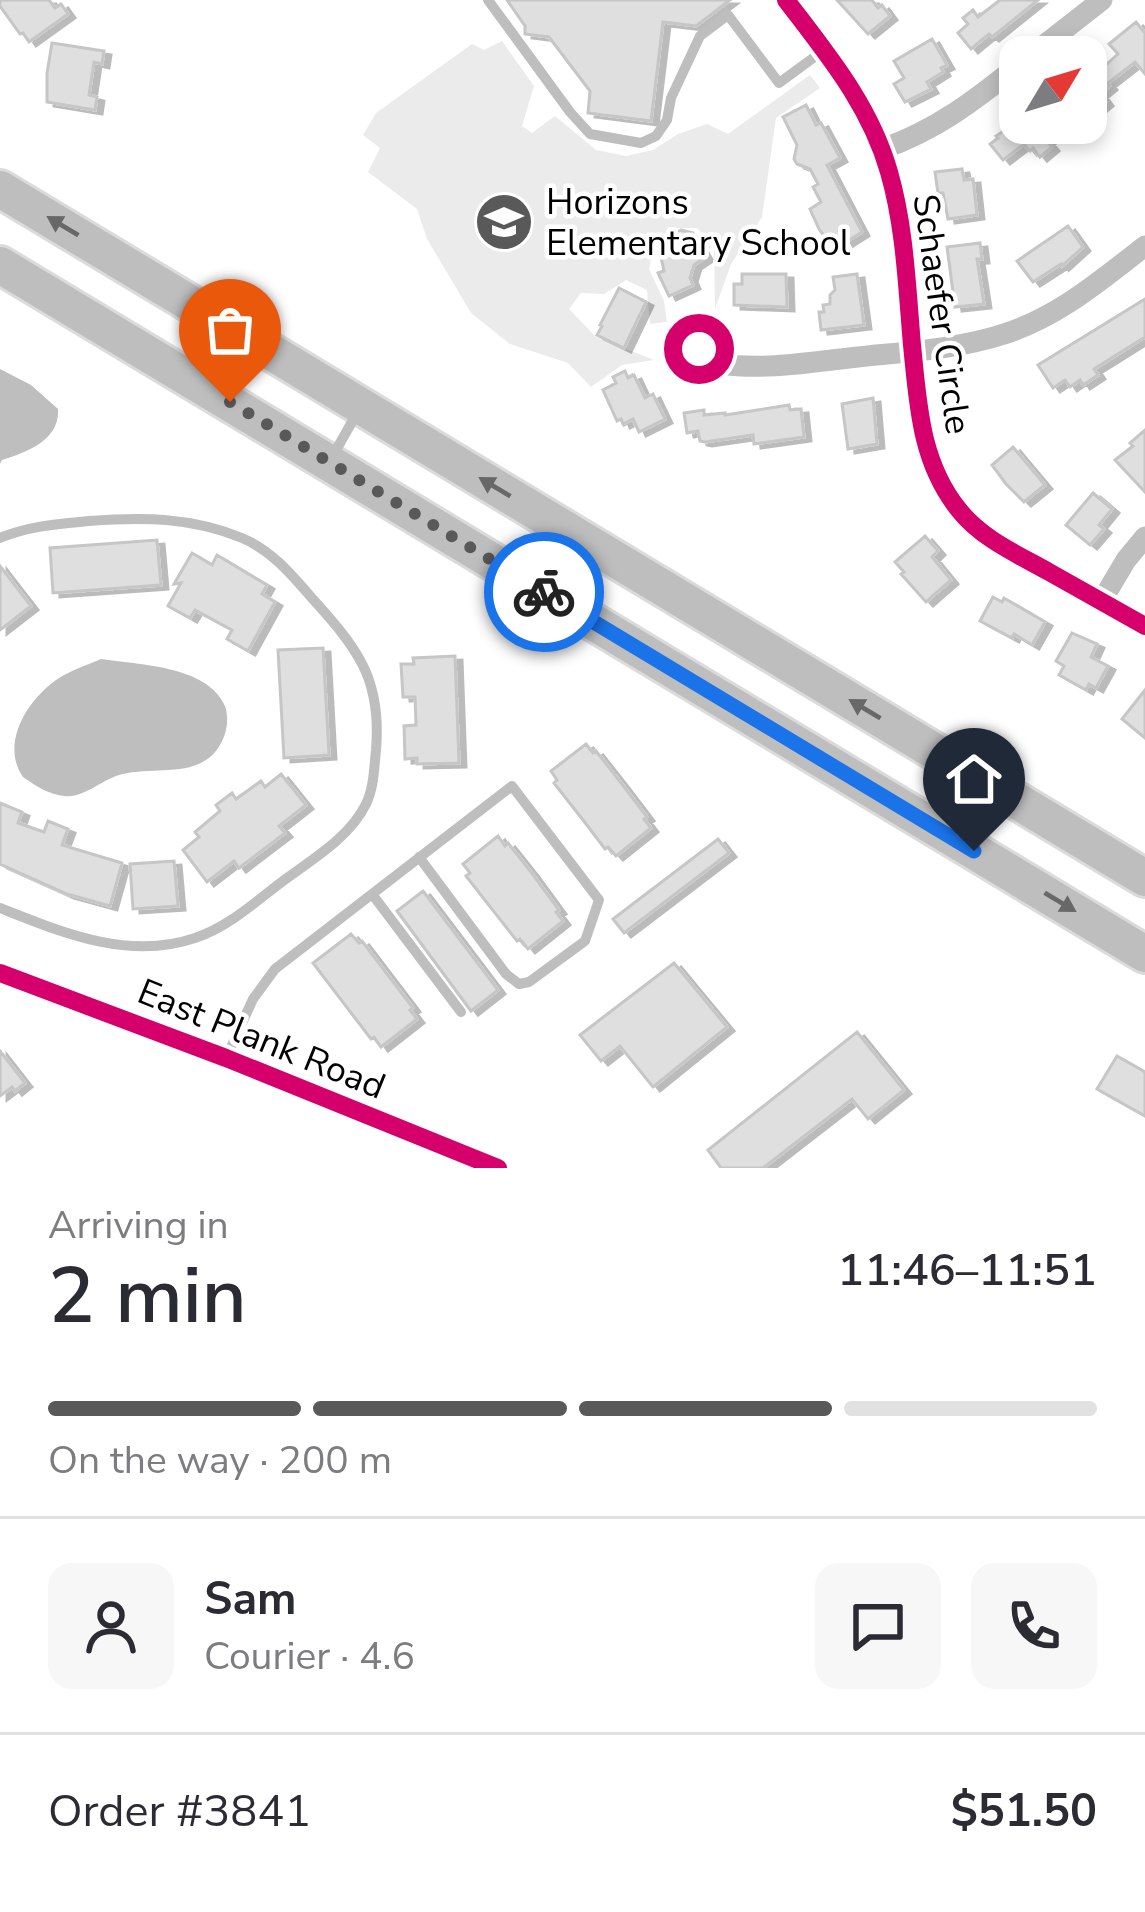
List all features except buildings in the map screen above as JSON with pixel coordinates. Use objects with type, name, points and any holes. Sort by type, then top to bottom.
[{"type":"highway","points":[[0,189],[1145,878]]},
{"type":"highway","points":[[0,265],[1145,954]]},
{"type":"street","name":"Schaefer Circle","points":[[786,0],[852,90],[882,149],[899,220],[923,437],[937,476],[971,524],[1145,626]]},
{"type":"street","points":[[1056,36],[1102,0]]},
{"type":"street","points":[[882,149],[948,119],[999,80]]},
{"type":"street","points":[[720,364],[758,368],[913,351],[1005,334],[1086,292],[1145,246]]},
{"type":"street","points":[[1101,602],[1145,537]]},
{"type":"street","name":"East Plank Road","points":[[0,973],[498,1168]]},
{"type":"lane","points":[[488,0],[590,134],[641,143],[656,136],[667,120],[671,98],[700,36],[728,15],[779,83],[824,50]]},
{"type":"lane","points":[[329,462],[361,406]]},
{"type":"lane","points":[[0,538],[40,525],[148,518],[188,521],[244,538],[280,562],[349,639],[370,682],[377,737],[368,802],[340,837],[242,912],[197,938],[169,945],[106,944],[0,908]]},
{"type":"lane","points":[[226,1058],[253,999],[275,969],[419,857],[512,786],[599,900],[585,941],[530,982],[519,984],[506,974],[419,857]]},
{"type":"lane","points":[[372,894],[461,1012]]},
{"type":"shaded area","points":[[502,41],[534,86],[522,126],[532,133],[555,116],[596,150],[626,156],[653,150],[707,124],[728,134],[810,75],[820,88],[776,118],[762,217],[731,264],[715,309],[714,246],[697,228],[675,228],[654,246],[649,269],[664,301],[667,322],[650,324],[647,290],[626,280],[604,294],[581,293],[569,309],[596,337],[654,360],[622,365],[591,387],[568,363],[510,344],[471,313],[427,239],[417,209],[368,172],[380,148],[363,135],[376,113],[472,44],[484,50]]},
{"type":"shaded area","points":[[0,369],[31,385],[58,409],[48,437],[0,464]]},
{"type":"shaded area","points":[[101,659],[170,669],[216,692],[227,720],[214,753],[192,766],[116,776],[71,796],[47,791],[23,777],[14,751],[27,710],[59,678]]},
{"type":"cycle path","points":[[786,0],[859,102],[889,172],[902,236],[919,410],[929,452],[946,492],[989,538],[1145,626]]},
{"type":"cycle path","points":[[699,323],[717,331],[725,349],[717,367],[699,375],[681,367],[673,349],[681,331],[699,323]]},
{"type":"cycle path","points":[[0,973],[498,1168]]},
{"type":"way so far","points":[[230,402],[544,592]]},
{"type":"place","name":"Horizons Elementary School","points":[[504,222]]},
{"type":"route","points":[[544,592],[974,851]]}]
